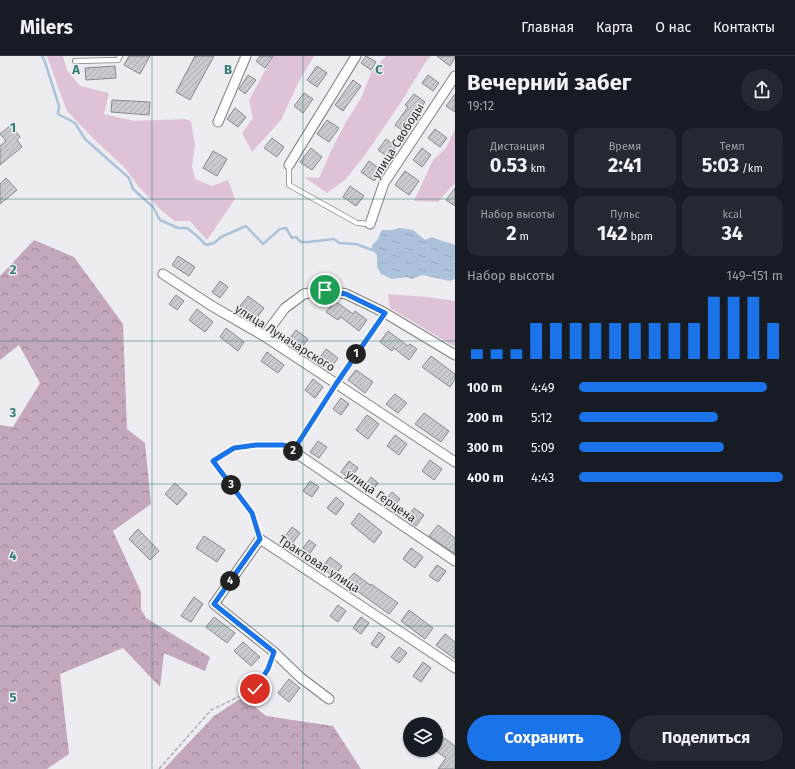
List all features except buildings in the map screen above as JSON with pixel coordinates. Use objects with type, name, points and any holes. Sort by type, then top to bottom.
[{"type":"street","points":[[218,122],[246,56]]},
{"type":"street","points":[[289,165],[356,56]]},
{"type":"street","name":"улица Свободы","points":[[370,224],[384,183],[455,76]]},
{"type":"street","name":"улица Луначарского","points":[[162,274],[212,306],[264,336],[455,462]]},
{"type":"street","points":[[264,336],[285,308],[304,294],[325,290],[346,294],[385,313],[455,355]]},
{"type":"street","name":"улица Герцена","points":[[293,451],[455,561]]},
{"type":"street","name":"Трактовая улица","points":[[329,699],[301,678],[274,652],[214,604],[260,539],[455,668]]},
{"type":"lane","points":[[75,61],[118,60],[120,56]]},
{"type":"lane","points":[[289,165],[289,185],[357,223],[370,224]]},
{"type":"lane","points":[[260,539],[252,513],[213,461],[234,448],[256,445],[284,445],[293,451],[336,384],[385,313]]},
{"type":"path","points":[[159,769],[211,710],[255,689],[268,669],[274,652]]},
{"type":"green space","points":[[34,240],[74,257],[123,324],[127,429],[145,443],[151,504],[113,531],[141,592],[141,609],[146,618],[210,657],[205,671],[164,653],[160,687],[123,648],[60,674],[69,754],[47,769],[0,769],[0,425],[13,427],[40,383],[19,345],[0,360],[0,276]]},
{"type":"green space","points":[[243,697],[266,716],[333,726],[361,769],[164,769],[214,716]]},
{"type":"shaded area","points":[[47,56],[63,56],[67,70],[80,86],[109,93],[104,114],[134,121],[184,119],[191,121],[195,146],[192,166],[195,179],[212,186],[228,180],[235,199],[207,240],[190,221],[175,221],[161,210],[138,186],[125,168],[67,111]]},
{"type":"shaded area","points":[[273,56],[314,56],[299,81],[281,120],[252,152],[242,133],[253,118],[249,100]]},
{"type":"shaded area","points":[[386,56],[431,56],[365,155],[345,180],[327,193],[304,177],[319,178],[346,122],[361,98],[372,71]]},
{"type":"shaded area","points":[[455,129],[455,184],[438,202],[414,201],[433,160],[446,148]]},
{"type":"shaded area","points":[[388,294],[455,301],[455,347],[390,308]]},
{"type":"water","points":[[401,228],[413,230],[425,240],[432,237],[455,245],[455,279],[450,281],[422,275],[412,279],[407,277],[392,279],[381,274],[377,267],[377,255],[372,250],[372,245],[377,240],[382,230]]},
{"type":"waterway","points":[[42,56],[59,106],[58,114],[75,123],[85,139],[129,178],[133,189],[153,207],[160,220],[178,228],[187,228],[206,245],[214,243],[221,237],[246,226],[263,244],[280,229],[286,228],[292,238],[296,237],[301,242],[334,239],[339,243],[356,244],[372,250]]},
{"type":"route","points":[[255,689],[268,669],[274,652],[214,604],[260,539],[252,513],[213,461],[234,448],[256,445],[284,445],[293,451],[336,384],[385,313],[346,294],[325,290]]}]
